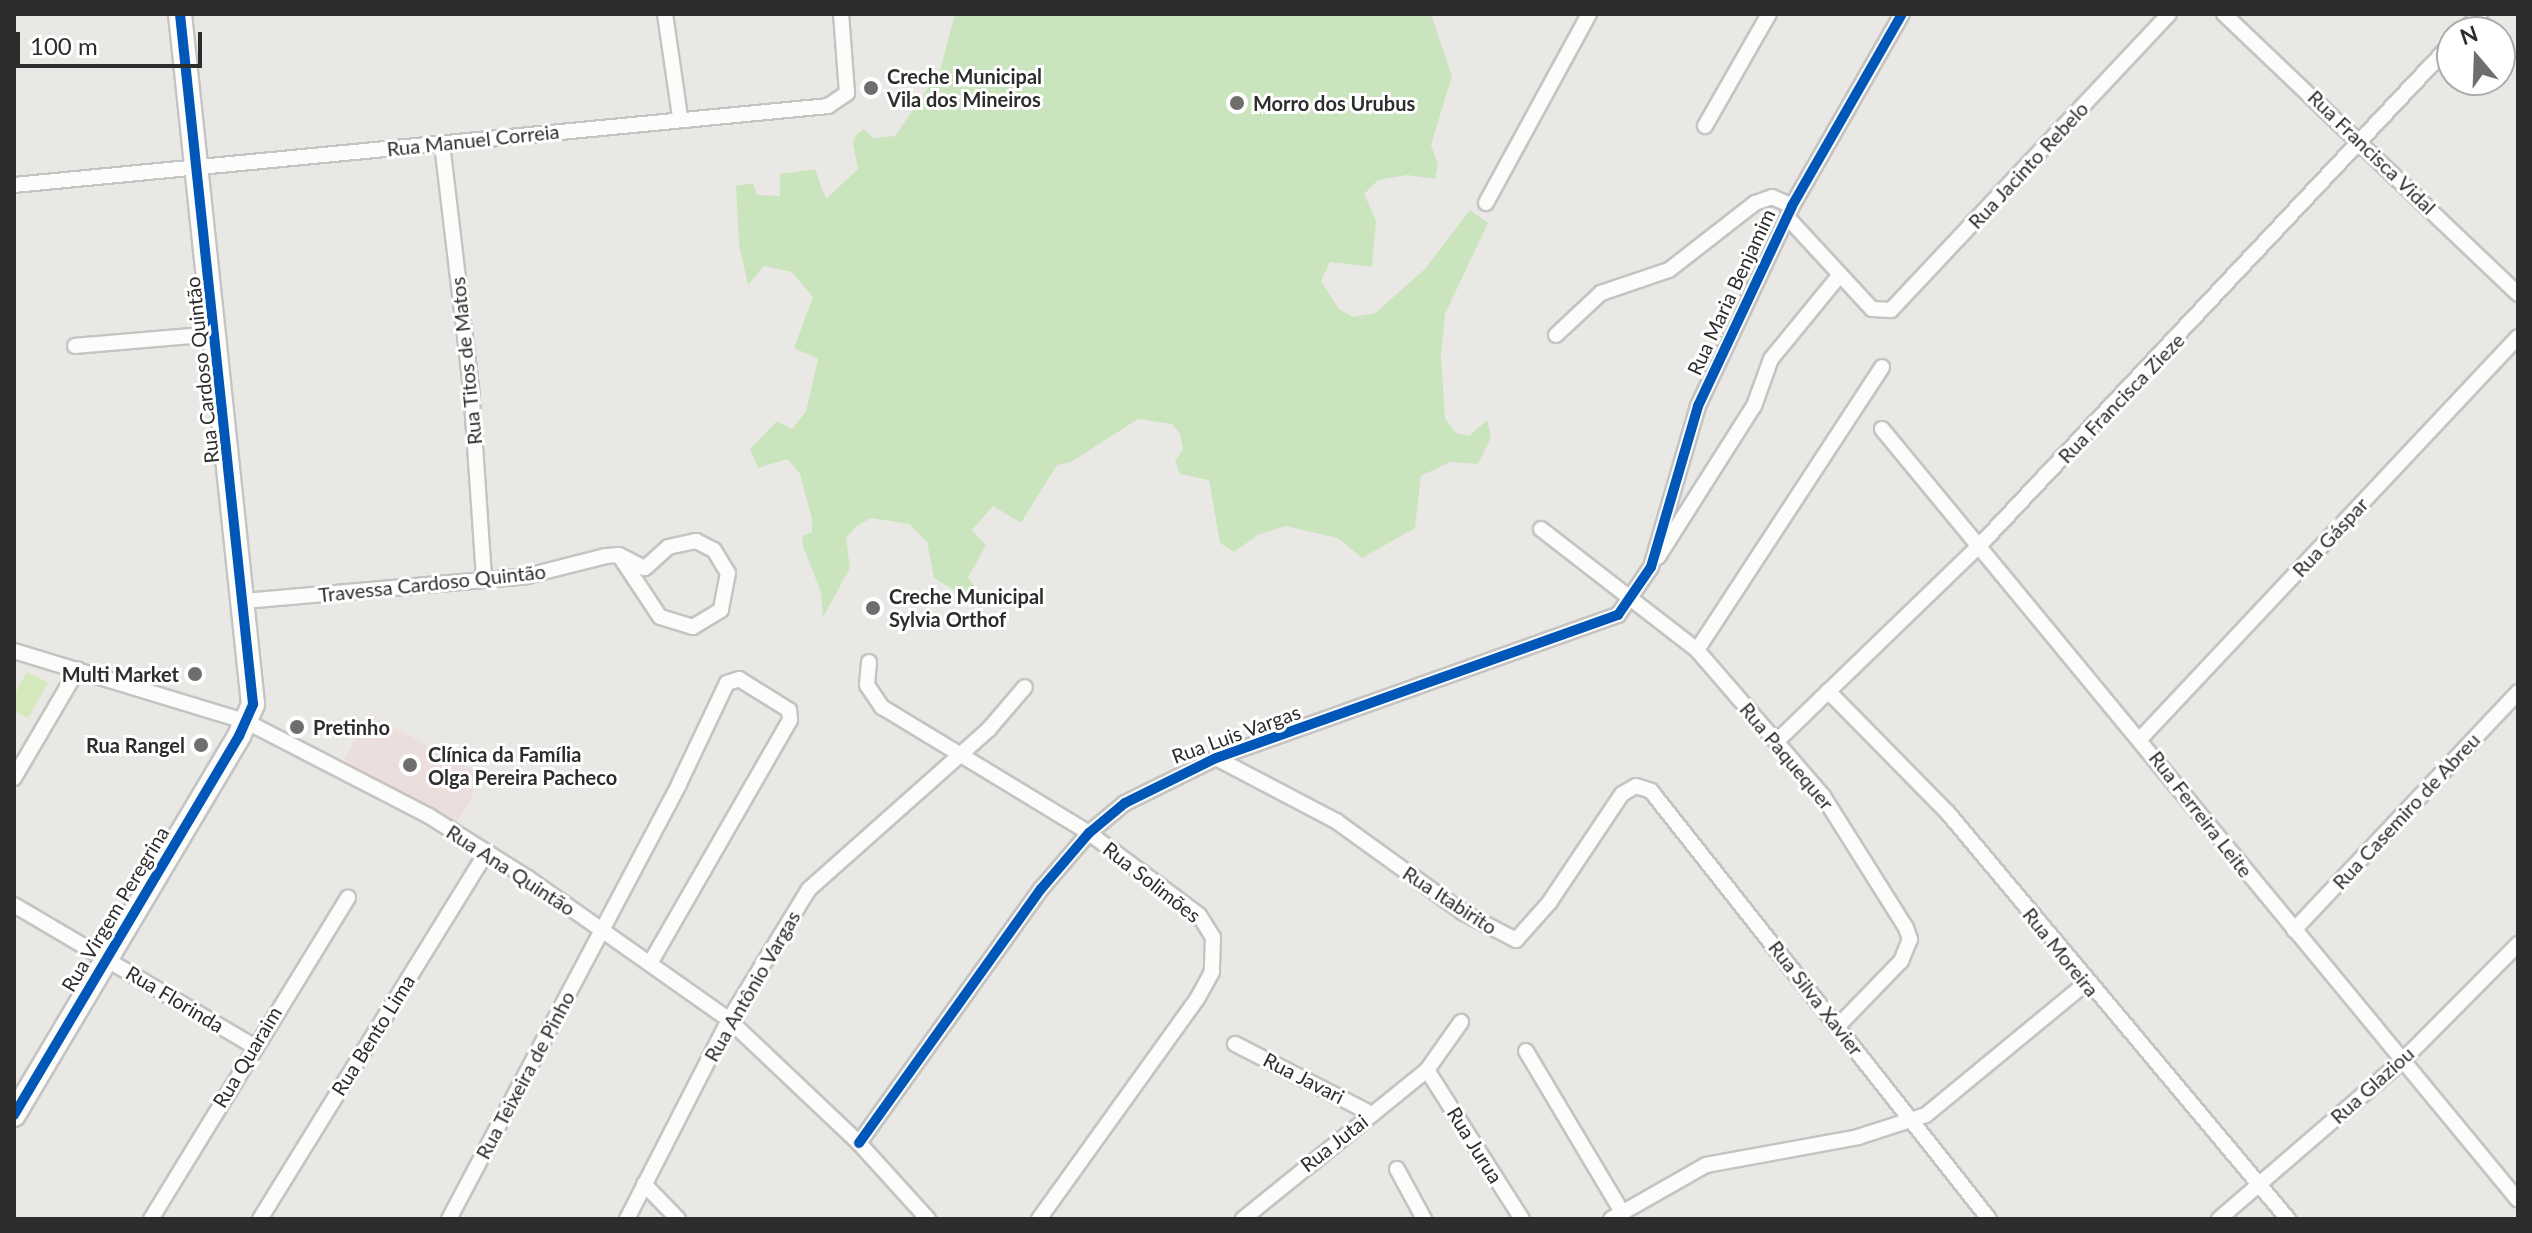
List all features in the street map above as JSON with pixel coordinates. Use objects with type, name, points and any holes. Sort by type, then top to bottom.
[{"type":"street","name":"Rua Cardoso Quintão","points":[[180,14],[253,685],[247,722]]},
{"type":"street","points":[[665,14],[680,117]]},
{"type":"street","name":"Rua Manuel Correia","points":[[14,185],[839,103],[847,86],[841,14]]},
{"type":"street","points":[[1486,203],[1589,14]]},
{"type":"street","points":[[1705,126],[1769,14]]},
{"type":"street","name":"Rua Maria Benjamim","points":[[1629,601],[1651,567],[1698,406],[1790,212],[1902,14]]},
{"type":"street","name":"Rua Jacinto Rebelo","points":[[1838,277],[1872,309],[1885,312],[2169,14]]},
{"type":"street","name":"Rua Francisca Vidal","points":[[2224,14],[2361,140],[2518,294]]},
{"type":"street","name":"Rua Francisca Zieze","points":[[1778,740],[1979,546],[2436,60]]},
{"type":"street","name":"Rua Titos de Matos","points":[[442,144],[471,387],[484,579]]},
{"type":"street","points":[[1556,335],[1601,293],[1669,270],[1755,203],[1772,197],[1790,212],[1838,277],[1779,346],[1754,406],[1651,567]]},
{"type":"street","points":[[75,346],[216,334]]},
{"type":"street","name":"Rua Gáspar","points":[[2141,738],[2518,337]]},
{"type":"street","points":[[1697,650],[1882,367]]},
{"type":"street","name":"Rua Ferreira Leite","points":[[1882,429],[2141,738],[2294,930],[2518,1200]]},
{"type":"street","name":"Rua Paquequer","points":[[1541,529],[1629,601],[1697,650],[1778,740],[1843,824],[1910,939],[1901,961],[1838,1026]]},
{"type":"street","name":"Travessa Cardoso Quintão","points":[[244,601],[527,576],[619,555],[645,568],[682,541],[714,550],[728,573],[721,610],[693,627],[660,617],[619,555]]},
{"type":"street","name":"Rua Luis Vargas","points":[[859,1143],[1041,889],[1089,833],[1138,795],[1216,758],[1600,624],[1629,601]]},
{"type":"street","name":"Rua Ana Quintão","points":[[14,651],[247,722],[395,797],[487,852],[729,1020],[859,1143],[928,1219]]},
{"type":"street","name":"Rua Solimões","points":[[869,662],[867,685],[882,707],[958,757],[1089,833],[1199,915],[1213,937],[1215,955],[1197,999],[1039,1219]]},
{"type":"street","points":[[14,777],[78,669]]},
{"type":"street","name":"Rua Teixeira de Pinho","points":[[449,1219],[602,931],[727,683],[739,679],[789,710],[790,720],[757,785],[650,963]]},
{"type":"street","name":"Rua Antônio Vargas","points":[[627,1219],[729,1020],[809,889],[958,757],[1025,687]]},
{"type":"street","name":"Rua Moreira","points":[[1828,691],[1948,813],[2086,983],[2288,1219]]},
{"type":"street","name":"Rua Casemiro de Abreu","points":[[2294,930],[2518,692]]},
{"type":"street","name":"Rua Virgem Peregrina","points":[[14,1115],[247,722]]},
{"type":"street","name":"Rua Itabirito","points":[[1216,758],[1336,821],[1462,912],[1516,940],[1549,903],[1622,794],[1636,786]]},
{"type":"street","name":"Rua Silva Xavier","points":[[1636,786],[1651,791],[1989,1219]]},
{"type":"street","name":"Rua Bento Lima","points":[[260,1219],[487,852]]},
{"type":"street","name":"Rua Quaraim","points":[[151,1219],[253,1046],[348,898]]},
{"type":"street","name":"Rua Florinda","points":[[14,905],[253,1046]]},
{"type":"street","name":"Rua Glaziou","points":[[2219,1219],[2402,1061],[2518,944]]},
{"type":"street","points":[[1526,1051],[1616,1215],[1706,1165],[1913,1122],[1938,1108],[2086,983]]},
{"type":"street","name":"Rua Jutai","points":[[1243,1219],[1427,1070],[1461,1022]]},
{"type":"street","name":"Rua Javari","points":[[1235,1044],[1372,1114]]},
{"type":"street","name":"Rua Jurua","points":[[1427,1070],[1522,1219]]},
{"type":"street","points":[[1397,1169],[1424,1219]]},
{"type":"street","points":[[644,1184],[678,1219]]},
{"type":"shaded area","name":"Clínica da Família Olga Pereira Pacheco","points":[[370,715],[476,771],[471,799],[456,824],[344,760]]},
{"type":"green space","points":[[955,14],[1431,14],[1452,76],[1431,145],[1438,164],[1435,179],[1407,175],[1378,180],[1364,194],[1376,220],[1372,267],[1330,262],[1321,281],[1339,309],[1353,317],[1375,313],[1424,270],[1470,210],[1488,223],[1445,314],[1441,356],[1445,418],[1456,433],[1469,436],[1487,420],[1491,437],[1478,464],[1450,462],[1421,476],[1415,528],[1362,558],[1338,538],[1285,526],[1258,535],[1234,552],[1220,543],[1209,480],[1180,474],[1175,461],[1183,449],[1180,434],[1172,424],[1138,419],[1071,462],[1057,465],[1021,523],[993,506],[972,530],[986,545],[968,578],[974,585],[964,596],[934,578],[927,542],[909,524],[871,518],[857,526],[846,538],[850,568],[823,617],[821,592],[802,544],[803,536],[812,532],[812,519],[800,474],[788,459],[758,468],[750,449],[777,421],[792,429],[806,411],[818,359],[794,348],[813,297],[792,272],[764,266],[748,285],[739,244],[736,186],[753,183],[757,195],[780,196],[780,174],[815,169],[826,199],[858,169],[853,143],[857,134],[864,129],[873,138],[895,136],[940,70]]},
{"type":"green space","points":[[27,672],[48,683],[28,718],[14,710],[14,695]]},
{"type":"cycle path","points":[[14,1115],[239,736],[253,704],[180,14]]},
{"type":"cycle path","points":[[859,1143],[1041,889],[1089,833],[1125,803],[1216,758],[1618,615],[1651,567],[1698,406],[1792,206],[1902,14]]},
{"type":"place","name":"Creche Municipal Vila dos Mineiros","points":[[871,88]]},
{"type":"place","name":"Morro dos Urubus","points":[[1237,103]]},
{"type":"place","name":"Creche Municipal Sylvia Orthof","points":[[873,608]]},
{"type":"place","name":"Multi Market","points":[[195,674]]},
{"type":"place","name":"Pretinho","points":[[297,727]]},
{"type":"place","name":"Rua Rangel","points":[[201,745]]},
{"type":"place","name":"Clínica da Família Olga Pereira Pacheco","points":[[410,765]]}]
